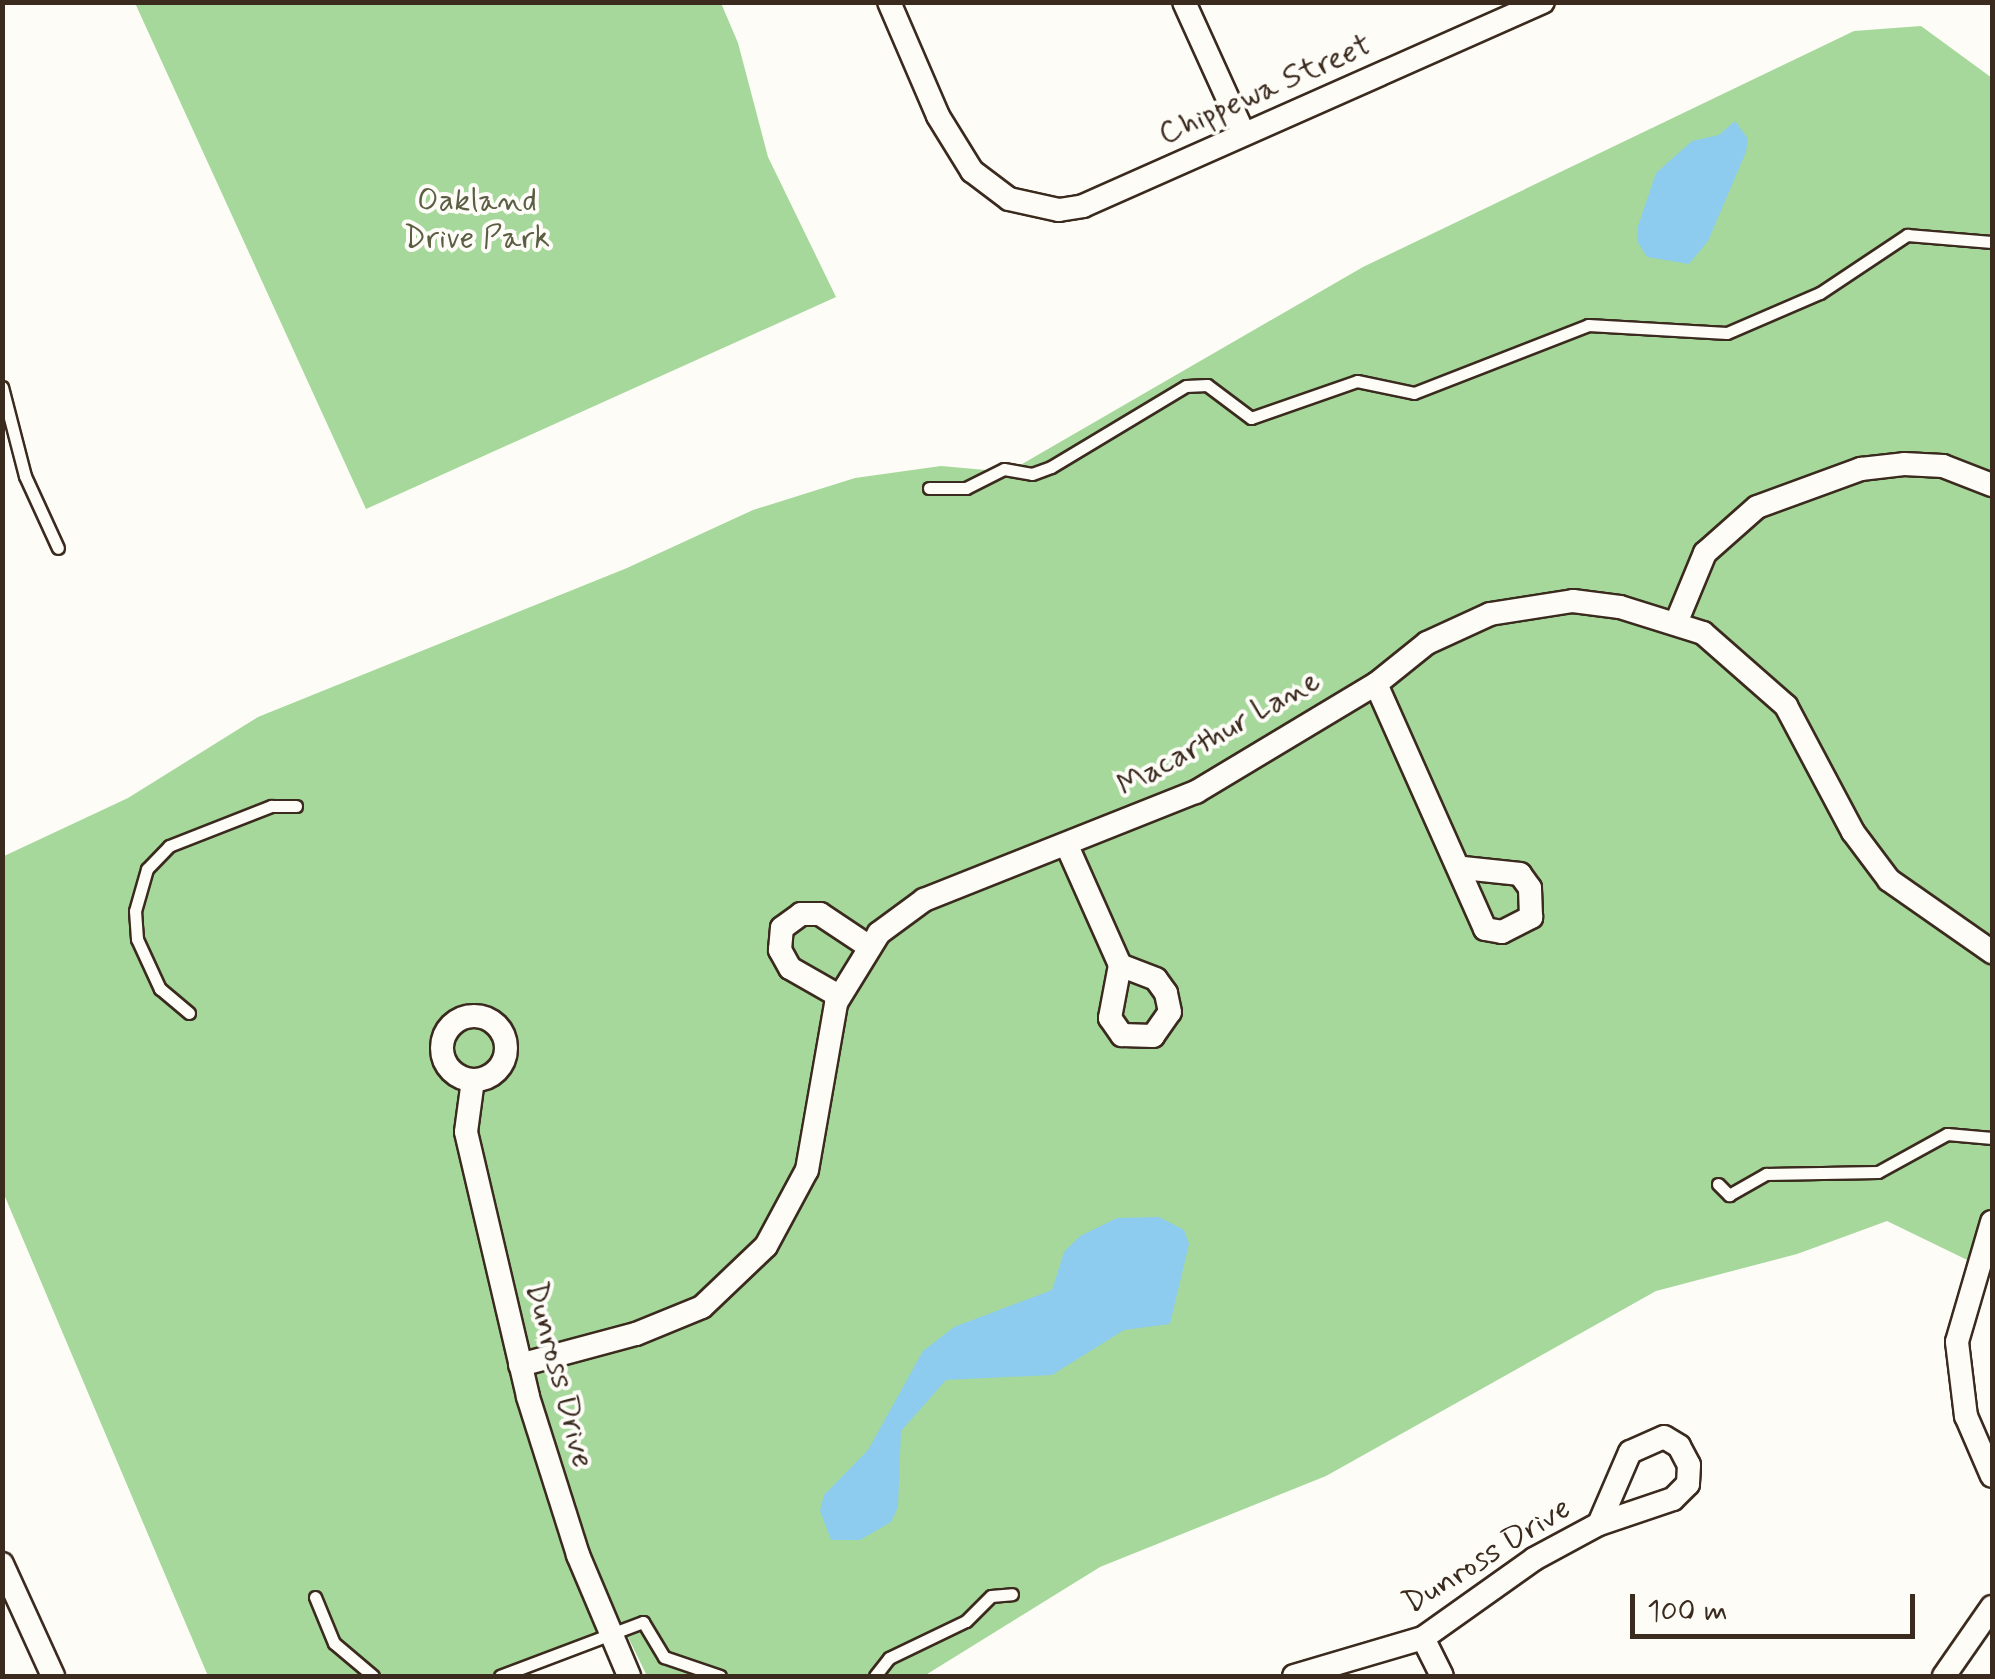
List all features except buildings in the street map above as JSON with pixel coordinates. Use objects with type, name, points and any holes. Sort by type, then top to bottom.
[{"type":"street","name":"Chippewa Street","points":[[888,2],[955,148],[972,171],[1009,199],[1060,210],[1083,206],[1543,2]]},
{"type":"street","points":[[1184,2],[1244,134]]},
{"type":"street","points":[[1676,623],[1705,552],[1757,507],[1861,469],[1904,464],[1944,466],[1992,485]]},
{"type":"street","name":"Macarthur Lane","points":[[520,1365],[636,1334],[702,1308],[766,1246],[808,1170],[824,1054],[839,996],[868,946],[924,900],[1068,848],[1196,792],[1376,684],[1459,626],[1527,606],[1573,600],[1676,623],[1724,648],[1786,706],[1853,832],[1888,880],[1992,952]]},
{"type":"street","points":[[1376,684],[1463,868]]},
{"type":"street","points":[[1068,848],[1120,965]]},
{"type":"street","points":[[839,996],[790,968],[780,950],[782,928],[801,914],[820,914],[868,946]]},
{"type":"street","name":"Dunross Drive","points":[[472,1080],[466,1132],[543,1453],[629,1676]]},
{"type":"street","points":[[1992,1222],[1957,1342],[1966,1416],[1992,1476]]},
{"type":"street","name":"Dunross Drive","points":[[1294,1676],[1422,1638],[1534,1559],[1599,1524]]},
{"type":"street","points":[[2,1564],[52,1676]]},
{"type":"street","points":[[1944,1676],[1992,1607]]},
{"type":"street","points":[[2,1624],[24,1614]]},
{"type":"street","points":[[1422,1638],[1442,1676]]},
{"type":"lane","points":[[928,488],[966,488],[1004,469],[1032,474],[1051,467],[1186,386],[1207,386],[1251,418],[1357,381],[1414,393],[1588,325],[1727,332],[1820,293],[1908,235],[1992,242]]},
{"type":"lane","points":[[2,387],[25,476],[58,548]]},
{"type":"lane","points":[[189,1013],[160,988],[138,939],[136,911],[147,869],[169,846],[272,806],[296,806]]},
{"type":"lane","points":[[1718,1184],[1729,1195],[1766,1174],[1878,1172],[1947,1134],[1992,1138]]},
{"type":"lane","points":[[875,1676],[888,1658],[966,1620],[991,1596],[1012,1594]]},
{"type":"lane","points":[[314,1596],[334,1644],[373,1676]]},
{"type":"lane","points":[[500,1676],[644,1622],[664,1658],[720,1676]]},
{"type":"green space","name":"Oakland Drive Park","points":[[135,3],[721,3],[738,43],[768,157],[836,297],[366,509]]},
{"type":"green space","points":[[1921,26],[1992,78],[1992,1272],[1887,1221],[1797,1254],[1656,1291],[1326,1476],[1100,1567],[924,1676],[647,1676],[626,1633],[521,1676],[208,1676],[3,1192],[2,857],[128,798],[258,717],[627,568],[753,510],[855,478],[941,466],[1008,472],[1363,267],[1854,31]]},
{"type":"water","points":[[1735,121],[1748,139],[1746,152],[1708,241],[1689,264],[1647,257],[1637,241],[1638,226],[1656,173],[1692,141],[1719,135]]},
{"type":"water","points":[[1159,1217],[1184,1230],[1189,1244],[1170,1324],[1124,1330],[1052,1375],[946,1380],[901,1431],[898,1507],[891,1522],[860,1540],[831,1540],[820,1511],[824,1495],[868,1450],[923,1351],[954,1327],[1052,1290],[1064,1252],[1080,1236],[1117,1218]]}]
